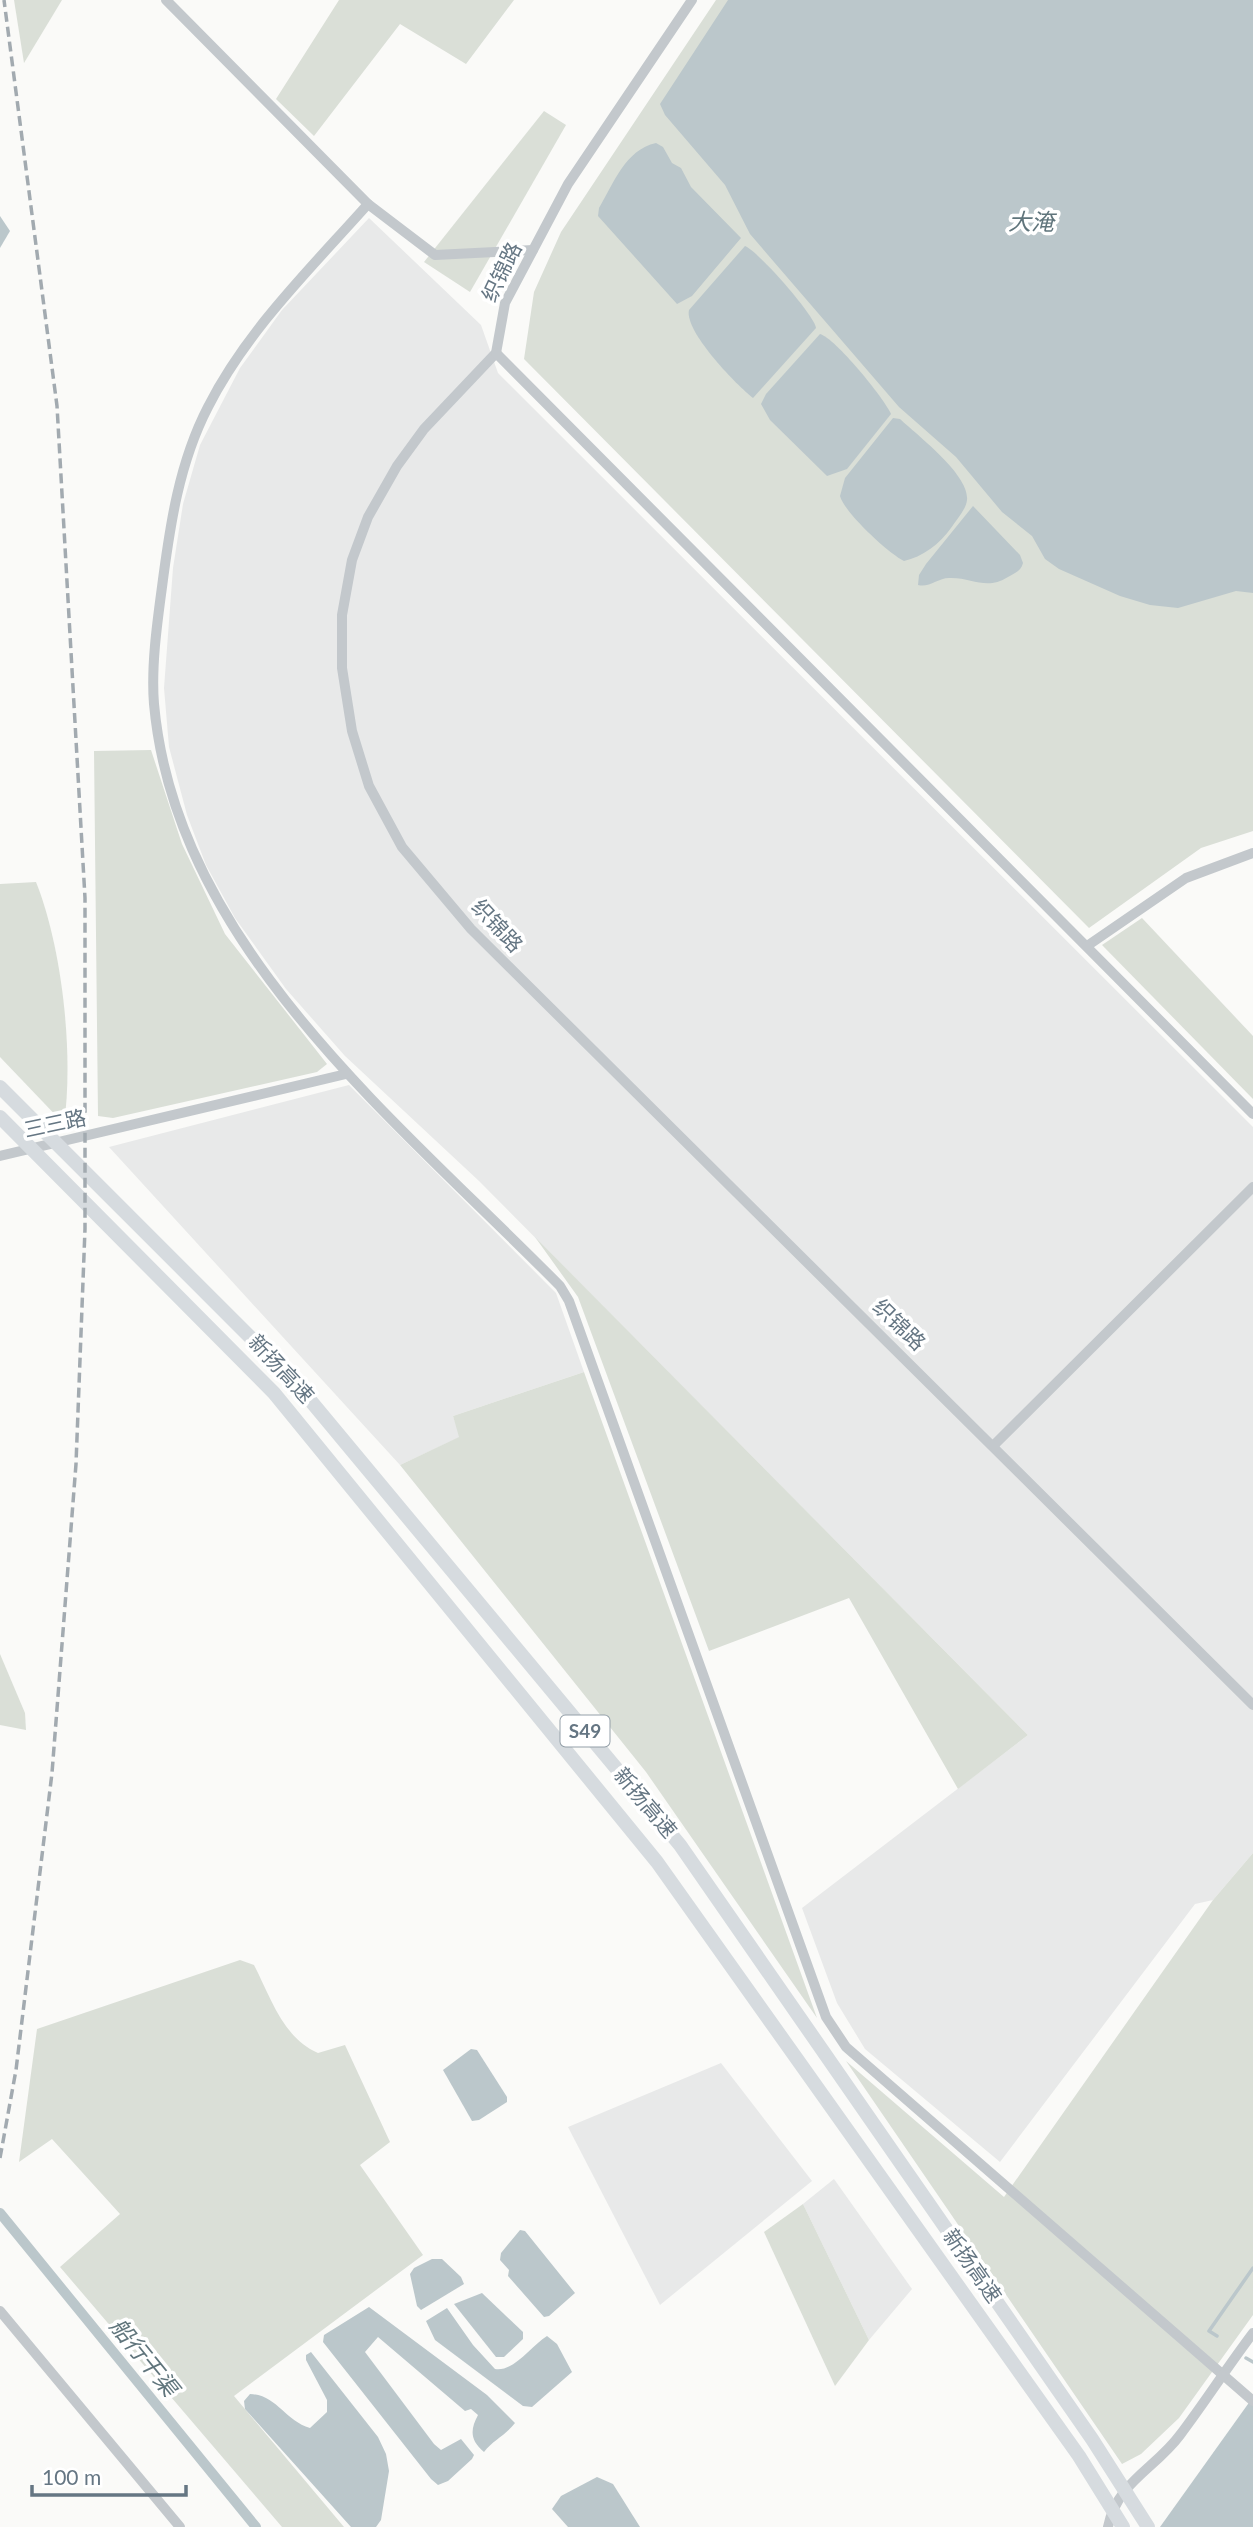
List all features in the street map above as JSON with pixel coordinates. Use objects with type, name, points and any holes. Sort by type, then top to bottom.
[{"type":"highway","name":"新扬高速","points":[[0,1087],[296,1382],[680,1845],[1092,2439],[1148,2527]]},
{"type":"highway","name":"新扬高速","points":[[0,1117],[274,1393],[657,1862],[1079,2456],[1124,2527]]},
{"type":"street","points":[[166,0],[368,204],[435,255],[533,250]]},
{"type":"street","name":"织锦路","points":[[692,0],[568,184],[505,303],[496,354],[462,386],[410,447],[368,517],[352,560],[342,615],[342,668],[352,731],[369,786],[402,847],[471,929],[994,1445],[1253,1705]]},
{"type":"street","points":[[368,204],[273,312],[208,407],[185,466],[171,515],[159,609],[154,700],[167,776],[196,855],[234,930],[276,991],[346,1074],[552,1278],[569,1301],[822,2004],[841,2040],[1253,2401]]},
{"type":"street","points":[[496,354],[1253,1114]]},
{"type":"street","points":[[1087,946],[1186,878],[1253,853]]},
{"type":"street","name":"三三路","points":[[0,1156],[119,1130],[346,1074]]},
{"type":"street","points":[[994,1445],[1253,1187]]},
{"type":"street","points":[[0,2311],[180,2527]]},
{"type":"street","points":[[1108,2527],[1110,2513],[1131,2480],[1171,2446],[1226,2378],[1253,2333]]},
{"type":"shaded area","points":[[14,0],[62,0],[24,63]]},
{"type":"shaded area","points":[[339,0],[514,0],[466,64],[400,24],[314,136],[276,99]]},
{"type":"shaded area","points":[[716,0],[1253,0],[1253,831],[1201,848],[1089,928],[524,359],[534,292],[561,232]]},
{"type":"shaded area","points":[[544,111],[566,125],[470,292],[424,262]]},
{"type":"shaded area","points":[[369,218],[481,325],[498,373],[1253,1127],[1253,1853],[1213,1900],[1195,1904],[1000,2162],[865,2049],[837,2003],[802,1908],[1028,1735],[479,1181],[345,1056],[286,989],[235,918],[206,865],[187,815],[169,747],[164,688],[173,568],[183,504],[200,445],[240,368],[282,310]]},
{"type":"shaded area","points":[[151,750],[182,844],[225,934],[327,1064],[317,1072],[113,1118],[98,1116],[94,751]]},
{"type":"shaded area","points":[[36,882],[53,937],[64,1001],[68,1066],[64,1124],[0,1057],[0,884]]},
{"type":"shaded area","points":[[1142,918],[1253,1036],[1253,1099],[1102,945]]},
{"type":"shaded area","points":[[349,1085],[556,1293],[584,1372],[453,1416],[460,1437],[400,1465],[109,1147]]},
{"type":"shaded area","points":[[535,1237],[1028,1735],[958,1789],[849,1598],[709,1651],[578,1297]]},
{"type":"shaded area","points":[[584,1372],[817,2018],[646,1772],[400,1465],[459,1437],[453,1416]]},
{"type":"shaded area","points":[[0,1654],[25,1713],[26,1730],[0,1725]]},
{"type":"shaded area","points":[[1253,1853],[1253,2315],[1179,2418],[1141,2454],[1122,2464],[846,2061],[1004,2197],[1213,1900]]},
{"type":"shaded area","points":[[240,1960],[254,1965],[279,2016],[296,2038],[318,2053],[345,2045],[390,2142],[360,2165],[423,2255],[234,2396],[344,2527],[282,2527],[60,2267],[120,2214],[52,2139],[19,2162],[37,2029]]},
{"type":"shaded area","points":[[721,2063],[812,2181],[660,2305],[568,2127]]},
{"type":"shaded area","points":[[834,2179],[912,2289],[869,2340],[803,2204]]},
{"type":"shaded area","points":[[803,2204],[869,2340],[835,2386],[764,2232]]},
{"type":"water","name":"大淹","points":[[728,0],[1253,0],[1253,593],[1236,591],[1178,608],[1150,605],[1120,596],[1059,569],[1045,559],[1032,536],[1002,512],[956,457],[899,407],[750,234],[725,185],[665,115],[660,104]]},
{"type":"water","points":[[656,143],[663,147],[672,163],[681,168],[691,187],[741,238],[692,296],[677,304],[598,216],[599,208],[615,178],[628,160],[645,147]]},
{"type":"water","points":[[0,216],[10,231],[0,248]]},
{"type":"water","points":[[745,246],[785,284],[816,328],[753,398],[735,382],[703,344],[694,331],[689,310]]},
{"type":"water","points":[[820,334],[859,370],[891,414],[847,469],[827,476],[770,420],[761,404],[766,394]]},
{"type":"water","points":[[893,418],[900,419],[952,468],[966,490],[967,500],[960,515],[942,539],[924,553],[904,561],[867,532],[849,512],[840,496],[845,478]]},
{"type":"water","points":[[973,506],[1020,555],[1023,563],[1021,568],[993,583],[949,578],[918,585],[919,575],[926,564]]},
{"type":"water","points":[[471,2049],[477,2050],[507,2097],[507,2102],[479,2120],[472,2121],[443,2070]]},
{"type":"water","points":[[520,2230],[525,2231],[575,2293],[549,2316],[544,2317],[508,2276],[509,2270],[500,2260],[501,2253]]},
{"type":"water","points":[[432,2259],[442,2259],[461,2277],[464,2284],[421,2310],[417,2306],[410,2274],[414,2268]]},
{"type":"water","points":[[482,2293],[523,2332],[523,2339],[504,2357],[496,2357],[454,2304]]},
{"type":"water","points":[[369,2307],[487,2395],[515,2423],[484,2452],[473,2435],[478,2415],[471,2409],[465,2411],[378,2337],[365,2352],[434,2444],[441,2450],[461,2439],[474,2455],[448,2481],[438,2485],[431,2479],[323,2342],[324,2335]]},
{"type":"water","points":[[447,2308],[473,2345],[495,2369],[516,2363],[547,2336],[557,2344],[572,2372],[532,2407],[523,2406],[435,2340],[426,2321]]},
{"type":"water","points":[[311,2352],[378,2437],[386,2454],[389,2471],[381,2520],[376,2527],[351,2527],[245,2409],[244,2401],[250,2394],[259,2395],[274,2403],[301,2425],[310,2428],[327,2412],[327,2400],[306,2360],[306,2355]]},
{"type":"water","points":[[1253,2397],[1253,2527],[1160,2527]]},
{"type":"water","points":[[597,2477],[613,2484],[640,2527],[568,2527],[552,2509],[561,2496]]},
{"type":"waterway","name":"船行干渠","points":[[0,2213],[256,2527]]},
{"type":"waterway","points":[[1217,2336],[1209,2331],[1253,2268]]},
{"type":"waterway","points":[[1246,2358],[1253,2362]]},
{"type":"railway","points":[[0,2158],[16,2070],[52,1773],[76,1464],[85,1229],[85,898],[57,406],[4,0]]}]
